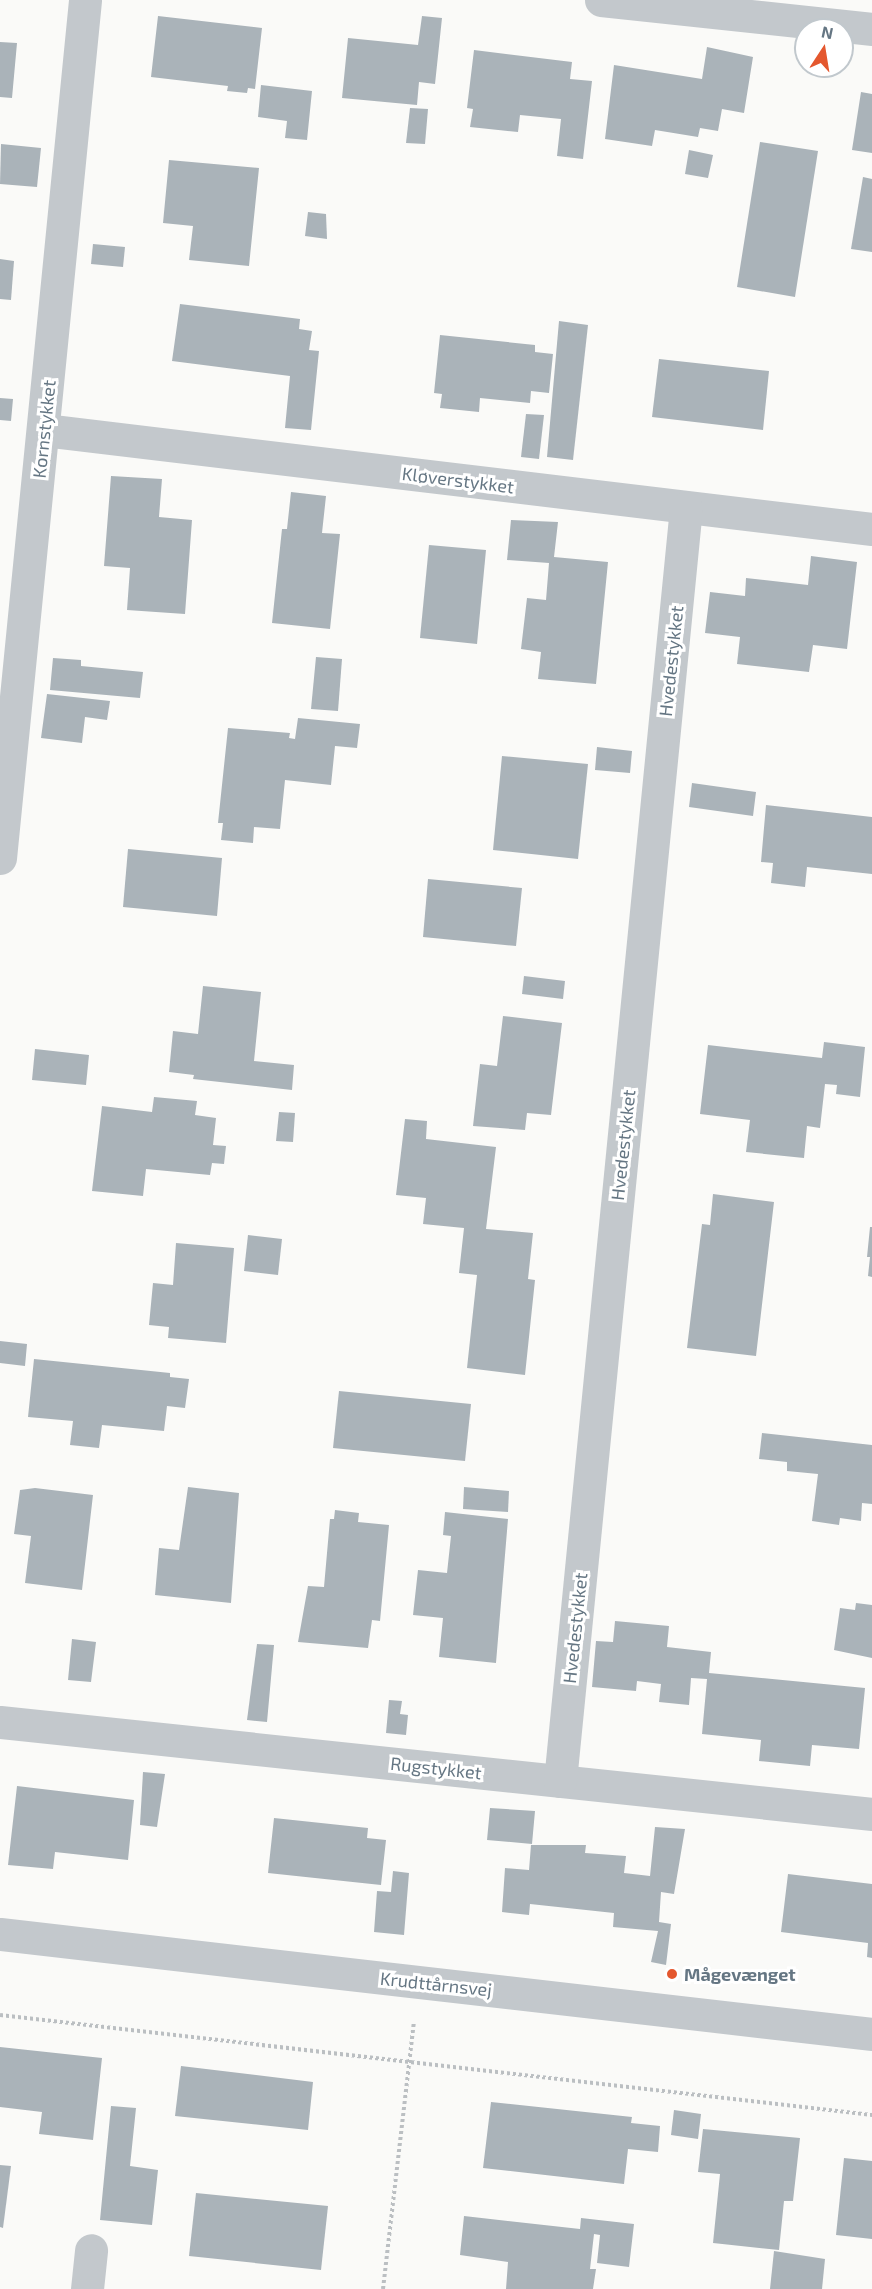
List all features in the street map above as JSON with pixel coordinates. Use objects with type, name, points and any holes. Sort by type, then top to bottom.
[{"type":"street","name":"Kornstykket","points":[[0,858],[85,0]]},
{"type":"street","points":[[602,0],[872,29]]},
{"type":"street","name":"Kløverstykket","points":[[44,430],[872,529]]},
{"type":"street","name":"Hvedestykket","points":[[560,1781],[686,508]]},
{"type":"street","name":"Rugstykket","points":[[0,1722],[872,1814]]},
{"type":"street","name":"Krudttårnsvej","points":[[0,1935],[872,2034]]},
{"type":"street","points":[[87,2289],[91,2250]]},
{"type":"path","points":[[383,2289],[418,1982]]},
{"type":"path","points":[[0,2015],[872,2115]]},
{"type":"building","points":[[158,16],[262,28],[255,89],[248,88],[247,93],[227,91],[228,86],[151,77]]},
{"type":"building","points":[[422,16],[442,18],[435,84],[419,82],[417,105],[342,98],[348,38],[418,45]]},
{"type":"building","points":[[0,42],[17,43],[12,98],[0,97]]},
{"type":"building","points":[[707,47],[753,57],[744,113],[722,109],[718,131],[700,128],[698,137],[655,130],[652,146],[605,139],[614,65],[702,79]]},
{"type":"building","points":[[474,50],[572,62],[570,79],[592,81],[583,159],[557,156],[561,119],[520,115],[518,132],[470,127],[473,109],[467,108]]},
{"type":"building","points":[[261,85],[312,91],[307,140],[285,138],[287,121],[258,117]]},
{"type":"building","points":[[861,92],[872,94],[872,153],[852,150]]},
{"type":"building","points":[[410,108],[428,109],[425,144],[406,143]]},
{"type":"building","points":[[760,142],[818,151],[795,297],[737,287]]},
{"type":"building","points":[[1,144],[41,148],[37,187],[0,184]]},
{"type":"building","points":[[689,150],[713,155],[708,178],[685,174]]},
{"type":"building","points":[[169,160],[259,168],[249,266],[189,260],[193,226],[163,223]]},
{"type":"building","points":[[863,177],[872,179],[872,252],[851,249]]},
{"type":"building","points":[[308,212],[326,214],[327,239],[305,236]]},
{"type":"building","points":[[93,244],[125,247],[123,267],[91,264]]},
{"type":"building","points":[[0,259],[14,261],[11,300],[0,299]]},
{"type":"building","points":[[180,304],[300,319],[299,329],[312,331],[309,350],[319,351],[311,430],[285,428],[290,376],[172,361]]},
{"type":"building","points":[[559,321],[588,325],[573,460],[547,457]]},
{"type":"building","points":[[440,335],[535,345],[535,352],[553,354],[549,393],[531,391],[530,403],[480,398],[479,412],[440,408],[442,394],[434,393]]},
{"type":"building","points":[[659,359],[769,371],[763,430],[652,417]]},
{"type":"building","points":[[0,398],[13,399],[11,421],[0,420]]},
{"type":"building","points":[[526,414],[544,415],[539,459],[521,457]]},
{"type":"building","points":[[111,476],[162,479],[159,517],[192,520],[185,614],[127,610],[130,568],[104,566]]},
{"type":"building","points":[[291,492],[326,496],[322,533],[340,534],[330,629],[272,623],[282,529],[287,529]]},
{"type":"building","points":[[511,520],[558,522],[554,557],[608,562],[596,684],[538,679],[541,652],[521,649],[527,598],[546,600],[549,563],[507,560]]},
{"type":"building","points":[[429,545],[486,550],[477,644],[420,638]]},
{"type":"building","points":[[811,556],[857,562],[847,649],[813,645],[809,672],[737,664],[740,637],[705,633],[710,592],[745,596],[746,578],[808,585]]},
{"type":"building","points":[[316,657],[342,659],[338,711],[311,709]]},
{"type":"building","points":[[53,658],[81,660],[81,666],[143,672],[140,698],[50,690]]},
{"type":"building","points":[[47,694],[110,701],[107,720],[85,717],[82,743],[41,738]]},
{"type":"building","points":[[298,718],[360,724],[357,748],[335,746],[331,785],[285,780],[280,829],[254,827],[253,843],[221,840],[223,823],[218,823],[228,728],[290,733],[289,738],[295,739]]},
{"type":"building","points":[[597,747],[632,751],[630,773],[595,770]]},
{"type":"building","points":[[502,756],[588,764],[578,859],[493,850]]},
{"type":"building","points":[[692,783],[756,792],[753,816],[689,807]]},
{"type":"building","points":[[766,805],[872,817],[872,874],[807,867],[805,887],[771,883],[773,863],[761,862]]},
{"type":"building","points":[[128,849],[222,858],[217,916],[123,907]]},
{"type":"building","points":[[428,879],[522,888],[516,946],[423,937]]},
{"type":"building","points":[[524,976],[565,981],[563,999],[522,994]]},
{"type":"building","points":[[203,986],[261,992],[254,1061],[294,1065],[292,1090],[193,1079],[194,1075],[169,1072],[173,1031],[198,1034]]},
{"type":"building","points":[[503,1016],[562,1023],[551,1115],[527,1113],[525,1130],[473,1126],[480,1064],[497,1066]]},
{"type":"building","points":[[824,1042],[865,1047],[860,1097],[836,1094],[837,1085],[825,1084],[820,1128],[807,1126],[804,1158],[746,1152],[750,1120],[700,1114],[708,1045],[822,1058]]},
{"type":"building","points":[[35,1049],[89,1055],[86,1085],[32,1080]]},
{"type":"building","points":[[154,1097],[197,1101],[195,1115],[216,1118],[213,1145],[226,1146],[224,1164],[212,1163],[210,1175],[146,1169],[143,1196],[92,1191],[102,1106],[152,1112]]},
{"type":"building","points":[[279,1112],[295,1113],[293,1142],[276,1141]]},
{"type":"building","points":[[405,1119],[427,1121],[426,1139],[496,1147],[486,1229],[533,1233],[528,1279],[535,1280],[525,1375],[467,1368],[477,1275],[459,1273],[464,1228],[423,1224],[426,1198],[396,1195]]},
{"type":"building","points":[[713,1194],[774,1202],[756,1356],[687,1348],[702,1224],[710,1225]]},
{"type":"building","points":[[870,1227],[872,1227],[872,1277],[868,1276],[870,1257],[867,1257]]},
{"type":"building","points":[[248,1235],[282,1239],[278,1275],[244,1271]]},
{"type":"building","points":[[176,1243],[234,1248],[226,1343],[168,1338],[169,1327],[149,1325],[153,1283],[173,1285]]},
{"type":"building","points":[[0,1341],[27,1344],[25,1366],[0,1363]]},
{"type":"building","points":[[34,1359],[170,1373],[170,1377],[189,1379],[185,1408],[167,1406],[164,1431],[102,1425],[99,1448],[70,1445],[73,1421],[28,1417]]},
{"type":"building","points":[[339,1391],[471,1404],[465,1461],[333,1448]]},
{"type":"building","points":[[762,1433],[872,1445],[872,1504],[862,1503],[861,1521],[840,1518],[839,1525],[812,1521],[818,1474],[787,1471],[787,1462],[759,1459]]},
{"type":"building","points":[[188,1487],[239,1493],[231,1603],[155,1595],[159,1548],[179,1550]]},
{"type":"building","points":[[464,1487],[509,1491],[508,1512],[463,1509]]},
{"type":"building","points":[[35,1488],[93,1495],[82,1590],[25,1583],[31,1536],[14,1534],[20,1490]]},
{"type":"building","points":[[335,1510],[359,1513],[358,1522],[389,1525],[380,1621],[372,1620],[368,1648],[298,1642],[308,1586],[324,1587],[330,1519],[334,1519]]},
{"type":"building","points":[[445,1512],[508,1519],[496,1663],[439,1657],[443,1618],[413,1615],[418,1570],[447,1573],[451,1536],[443,1535]]},
{"type":"building","points":[[856,1603],[872,1605],[872,1658],[834,1650],[840,1608],[855,1610]]},
{"type":"building","points":[[615,1621],[669,1626],[667,1647],[711,1652],[709,1673],[865,1688],[859,1749],[812,1745],[810,1766],[759,1761],[761,1740],[702,1734],[707,1679],[691,1678],[689,1705],[659,1702],[661,1684],[637,1681],[636,1691],[592,1687],[596,1641],[613,1642]]},
{"type":"building","points":[[72,1639],[96,1642],[91,1682],[68,1680]]},
{"type":"building","points":[[257,1644],[274,1645],[267,1722],[247,1720]]},
{"type":"building","points":[[389,1700],[402,1701],[400,1714],[408,1715],[406,1735],[386,1733]]},
{"type":"building","points":[[143,1772],[165,1774],[157,1827],[140,1825]]},
{"type":"building","points":[[17,1786],[134,1800],[128,1860],[55,1852],[53,1869],[8,1865]]},
{"type":"building","points":[[490,1808],[535,1811],[532,1844],[487,1840]]},
{"type":"building","points":[[274,1818],[368,1828],[367,1838],[386,1840],[381,1885],[268,1873]]},
{"type":"building","points":[[655,1827],[685,1829],[674,1894],[661,1892],[659,1922],[671,1924],[666,1965],[651,1962],[658,1931],[613,1927],[614,1913],[530,1904],[529,1915],[502,1912],[505,1868],[529,1870],[531,1845],[586,1845],[585,1853],[626,1856],[624,1873],[650,1876]]},
{"type":"building","points":[[393,1871],[409,1873],[404,1935],[374,1932],[377,1891],[391,1892]]},
{"type":"building","points":[[788,1874],[872,1884],[872,1958],[867,1957],[868,1943],[781,1932]]},
{"type":"building","points":[[0,2047],[102,2058],[93,2140],[39,2134],[42,2112],[0,2107]]},
{"type":"building","points":[[181,2066],[313,2082],[308,2130],[175,2116]]},
{"type":"building","points":[[491,2102],[632,2117],[631,2123],[660,2126],[658,2152],[628,2149],[624,2184],[483,2168]]},
{"type":"building","points":[[111,2106],[136,2108],[130,2166],[158,2170],[152,2225],[100,2220]]},
{"type":"building","points":[[674,2110],[701,2114],[698,2139],[671,2135]]},
{"type":"building","points":[[703,2129],[800,2138],[793,2201],[784,2201],[779,2250],[713,2243],[720,2174],[698,2172]]},
{"type":"building","points":[[844,2158],[872,2161],[872,2239],[836,2235]]},
{"type":"building","points":[[0,2165],[11,2166],[3,2228],[0,2227]]},
{"type":"building","points":[[196,2193],[328,2206],[321,2270],[189,2256]]},
{"type":"building","points":[[464,2216],[580,2229],[581,2218],[634,2224],[629,2267],[597,2263],[600,2235],[594,2234],[590,2269],[596,2269],[593,2289],[506,2289],[508,2262],[460,2255]]},
{"type":"building","points":[[774,2251],[825,2259],[822,2289],[770,2289]]},
{"type":"place","name":"Mågevænget","points":[[672,1974]]}]
